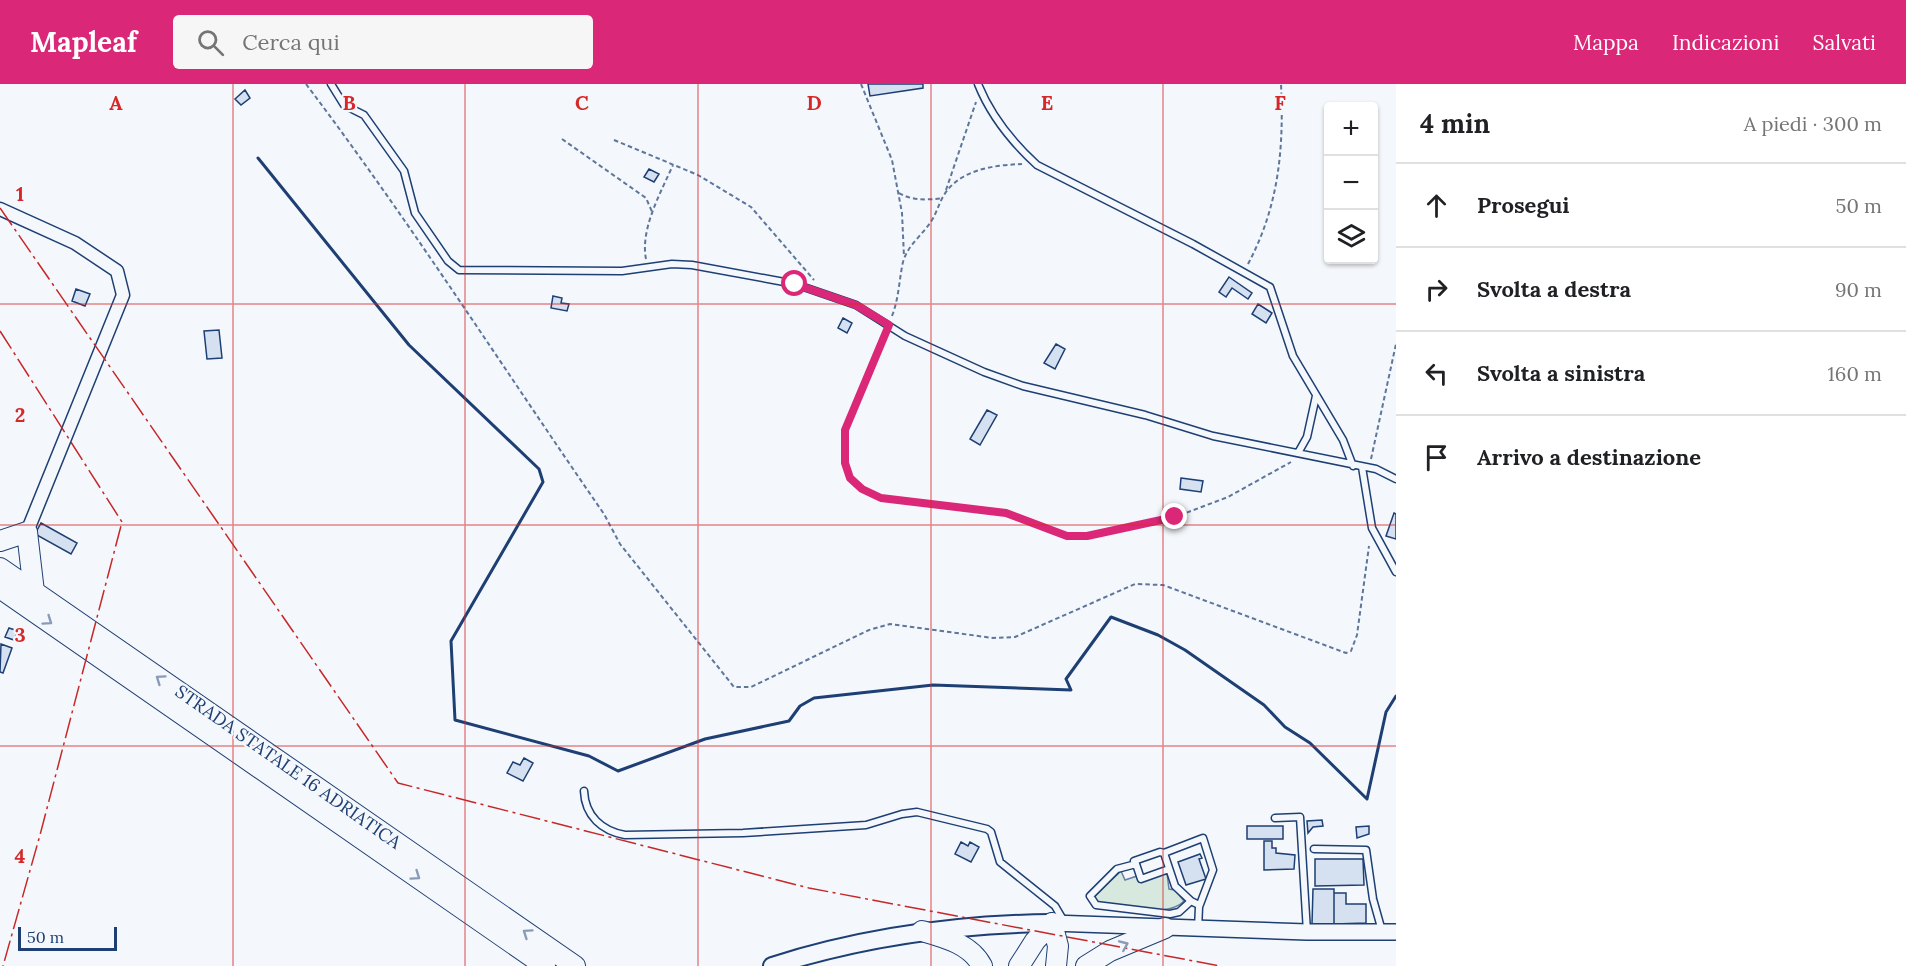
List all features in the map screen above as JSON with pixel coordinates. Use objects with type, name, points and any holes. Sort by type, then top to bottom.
[{"type":"highway","points":[[0,541],[27,532],[34,592]]},
{"type":"highway","name":"STRADA STATALE 16 ADRIATICA","points":[[0,568],[575,966]]},
{"type":"highway","name":"STRADA STATALE 16 ADRIATICA","points":[[0,588],[545,966]]},
{"type":"highway","points":[[1019,966],[1035,940],[1058,923]]},
{"type":"highway","points":[[1056,966],[1058,923]]},
{"type":"highway","points":[[1086,966],[1110,951],[1165,928]]},
{"type":"highway","points":[[922,931],[955,941],[979,960],[982,966]]},
{"type":"main road","points":[[772,966],[848,946],[922,931],[989,924],[1058,923]]},
{"type":"street","points":[[0,209],[75,243],[117,271],[123,295],[27,532]]},
{"type":"street","points":[[1058,923],[1307,932],[1389,932]]},
{"type":"lane","points":[[331,84],[344,105],[364,116],[404,171],[415,213],[448,261],[459,270],[622,271],[647,267],[692,265],[795,284],[830,294],[856,305],[904,336],[1023,386],[1135,413],[1214,436],[1370,468],[1396,479]]},
{"type":"lane","points":[[978,85],[1004,128],[1022,151],[1037,165],[1270,287],[1293,356],[1343,440],[1353,466]]},
{"type":"lane","points":[[1298,453],[1307,437],[1316,396]]},
{"type":"lane","points":[[1362,467],[1372,528],[1396,572]]},
{"type":"lane","points":[[584,791],[585,800],[595,821],[609,832],[625,835],[743,832],[866,825],[917,812],[987,829],[991,832],[1000,861],[1055,906],[1058,923]]},
{"type":"lane","points":[[1275,818],[1300,817],[1307,932]]},
{"type":"lane","points":[[1169,869],[1141,879],[1134,861],[1164,853],[1203,838],[1205,840],[1214,870],[1199,905],[1198,929]]},
{"type":"lane","points":[[1314,849],[1366,850],[1373,899],[1389,932]]},
{"type":"lane","points":[[1164,853],[1175,886],[1191,902],[1199,905]]},
{"type":"lane","points":[[1136,864],[1117,869],[1093,891],[1090,896],[1092,903],[1170,914],[1179,912],[1191,902]]},
{"type":"path","points":[[306,84],[366,163],[472,318],[604,514],[620,544],[735,687],[751,687],[869,630],[890,624],[993,638],[1015,637],[1135,584],[1162,585],[1346,653],[1351,651],[1357,635],[1372,528]]},
{"type":"path","points":[[861,84],[886,143],[899,193],[904,260],[897,304],[845,430],[843,448],[850,478],[862,489],[881,498],[1006,513],[1067,536],[1087,536],[1175,517],[1228,497],[1290,463],[1310,456]]},
{"type":"path","points":[[1244,272],[1269,220],[1276,190],[1283,126],[1281,84]]},
{"type":"path","points":[[904,260],[912,243],[931,221],[945,193],[969,124],[978,85]]},
{"type":"path","points":[[562,139],[646,198],[653,214]]},
{"type":"path","points":[[614,140],[698,175],[751,207],[808,275],[830,294]]},
{"type":"path","points":[[647,267],[644,252],[653,214],[673,165]]},
{"type":"path","points":[[945,193],[958,181],[980,169],[999,165],[1037,165]]},
{"type":"path","points":[[899,193],[906,197],[928,200],[942,198]]},
{"type":"path","points":[[1370,468],[1373,441],[1396,344]]},
{"type":"shaded area","points":[[1121,871],[1125,880],[1137,876],[1139,882],[1167,873],[1169,889],[1175,890],[1184,901],[1167,909],[1155,910],[1098,903],[1095,895]]},
{"type":"building","points":[[868,84],[923,84],[923,88],[870,96]]},
{"type":"building","points":[[245,90],[250,98],[241,105],[235,99]]},
{"type":"building","points":[[649,169],[659,174],[654,182],[644,177]]},
{"type":"building","points":[[1229,277],[1252,293],[1248,299],[1232,288],[1226,297],[1219,292]]},
{"type":"building","points":[[76,289],[90,294],[85,306],[72,301]]},
{"type":"building","points":[[553,296],[562,298],[561,303],[569,304],[567,311],[551,308]]},
{"type":"building","points":[[1258,304],[1272,313],[1266,323],[1252,314]]},
{"type":"building","points":[[843,318],[852,323],[847,333],[838,328]]},
{"type":"building","points":[[219,330],[222,358],[207,359],[204,331]]},
{"type":"building","points":[[1056,344],[1065,349],[1055,369],[1044,363]]},
{"type":"building","points":[[987,410],[997,415],[980,445],[970,439]]},
{"type":"building","points":[[1181,478],[1203,481],[1201,492],[1180,489]]},
{"type":"building","points":[[1394,513],[1396,514],[1396,539],[1386,536]]},
{"type":"building","points":[[41,523],[77,543],[71,554],[35,534]]},
{"type":"building","points":[[9,628],[18,631],[14,640],[5,637]]},
{"type":"building","points":[[1,644],[12,648],[3,673],[0,672]]},
{"type":"building","points":[[524,758],[533,763],[523,781],[507,773],[513,762],[520,765]]},
{"type":"building","points":[[1322,820],[1323,826],[1313,827],[1308,833],[1307,821]]},
{"type":"building","points":[[1247,826],[1283,826],[1283,839],[1247,839]]},
{"type":"building","points":[[1369,826],[1369,834],[1357,838],[1356,827]]},
{"type":"building","points":[[1264,841],[1272,841],[1272,848],[1276,848],[1276,853],[1295,855],[1294,869],[1264,870]]},
{"type":"building","points":[[961,842],[968,846],[970,842],[979,847],[971,862],[955,854]]},
{"type":"building","points":[[1200,854],[1202,858],[1199,859],[1206,879],[1186,885],[1178,862]]},
{"type":"building","points":[[1315,859],[1363,859],[1364,885],[1315,886]]},
{"type":"building","points":[[1313,889],[1334,889],[1334,924],[1312,924]]},
{"type":"building","points":[[1334,893],[1346,893],[1346,904],[1366,904],[1366,923],[1334,924]]},
{"type":"wall","points":[[258,158],[409,345],[539,469],[543,482],[451,641],[455,720],[589,756],[618,771],[705,739],[789,721],[800,706],[814,698],[933,685],[1071,690],[1066,679],[1111,617],[1158,635],[1185,650],[1264,705],[1285,727],[1310,743],[1367,799],[1386,712],[1396,696]]},
{"type":"power","points":[[0,208],[398,783],[809,888],[1220,966]]},
{"type":"power","points":[[0,331],[122,522],[40,835],[3,966]]},
{"type":"route","points":[[795,284],[830,294],[856,305],[889,325],[845,430],[843,448],[845,463],[850,478],[862,489],[881,498],[935,505],[969,506],[1006,513],[1067,536],[1087,536],[1175,517]]}]
